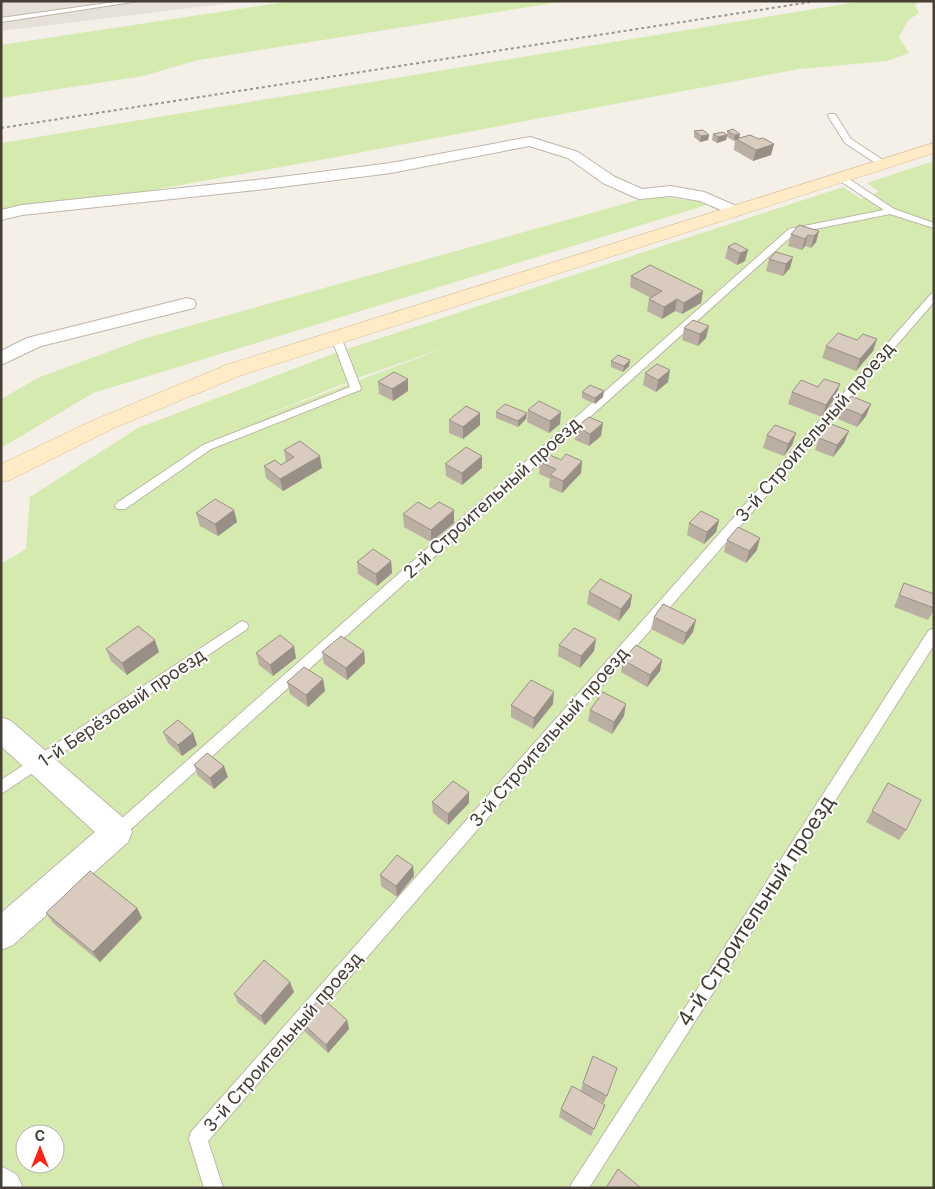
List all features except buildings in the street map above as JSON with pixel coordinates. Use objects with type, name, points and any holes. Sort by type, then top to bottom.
[{"type":"main road","points":[[1,474],[104,424],[225,373],[934,148]]},
{"type":"street","points":[[1,215],[22,210],[266,184],[381,169],[530,141],[572,155],[610,180],[640,194],[671,191],[704,197],[736,211]]},
{"type":"street","points":[[1,359],[34,342],[187,304]]},
{"type":"street","points":[[1,729],[117,832],[1,934]]},
{"type":"street","points":[[1,1184],[4,1188]]},
{"type":"lane","points":[[1,20],[136,1]]},
{"type":"lane","points":[[832,116],[848,141],[883,164]]},
{"type":"lane","points":[[840,178],[891,211],[934,226]]},
{"type":"lane","name":"2-й Строительный проезд","points":[[117,832],[792,231],[891,211]]},
{"type":"lane","name":"3-й Строительный проезд","points":[[214,1188],[198,1139],[934,296]]},
{"type":"lane","points":[[121,506],[207,447],[356,388],[336,338]]},
{"type":"lane","name":"1-й Берёзовый проезд","points":[[1,788],[242,626]]},
{"type":"lane","name":"4-й Строительный проезд","points":[[578,1188],[934,634]]},
{"type":"shaded area","points":[[1,1],[249,1],[1,31]]},
{"type":"green space","points":[[292,1],[566,1],[198,60],[143,76],[1,98],[1,45]]},
{"type":"green space","points":[[863,1],[923,1],[915,5],[919,13],[908,20],[899,37],[909,53],[887,61],[799,69],[331,158],[1,217],[1,143]]},
{"type":"green space","points":[[934,161],[934,1188],[1,1188],[1,564],[26,549],[30,497],[138,428],[338,352],[843,187],[861,199],[879,192],[867,183]],"holes":[[[450,346],[243,424],[366,375]]]},
{"type":"green space","points":[[652,196],[713,203],[93,393],[1,448],[1,399],[40,377],[143,339]]},
{"type":"railway","points":[[1,128],[817,1]]}]
